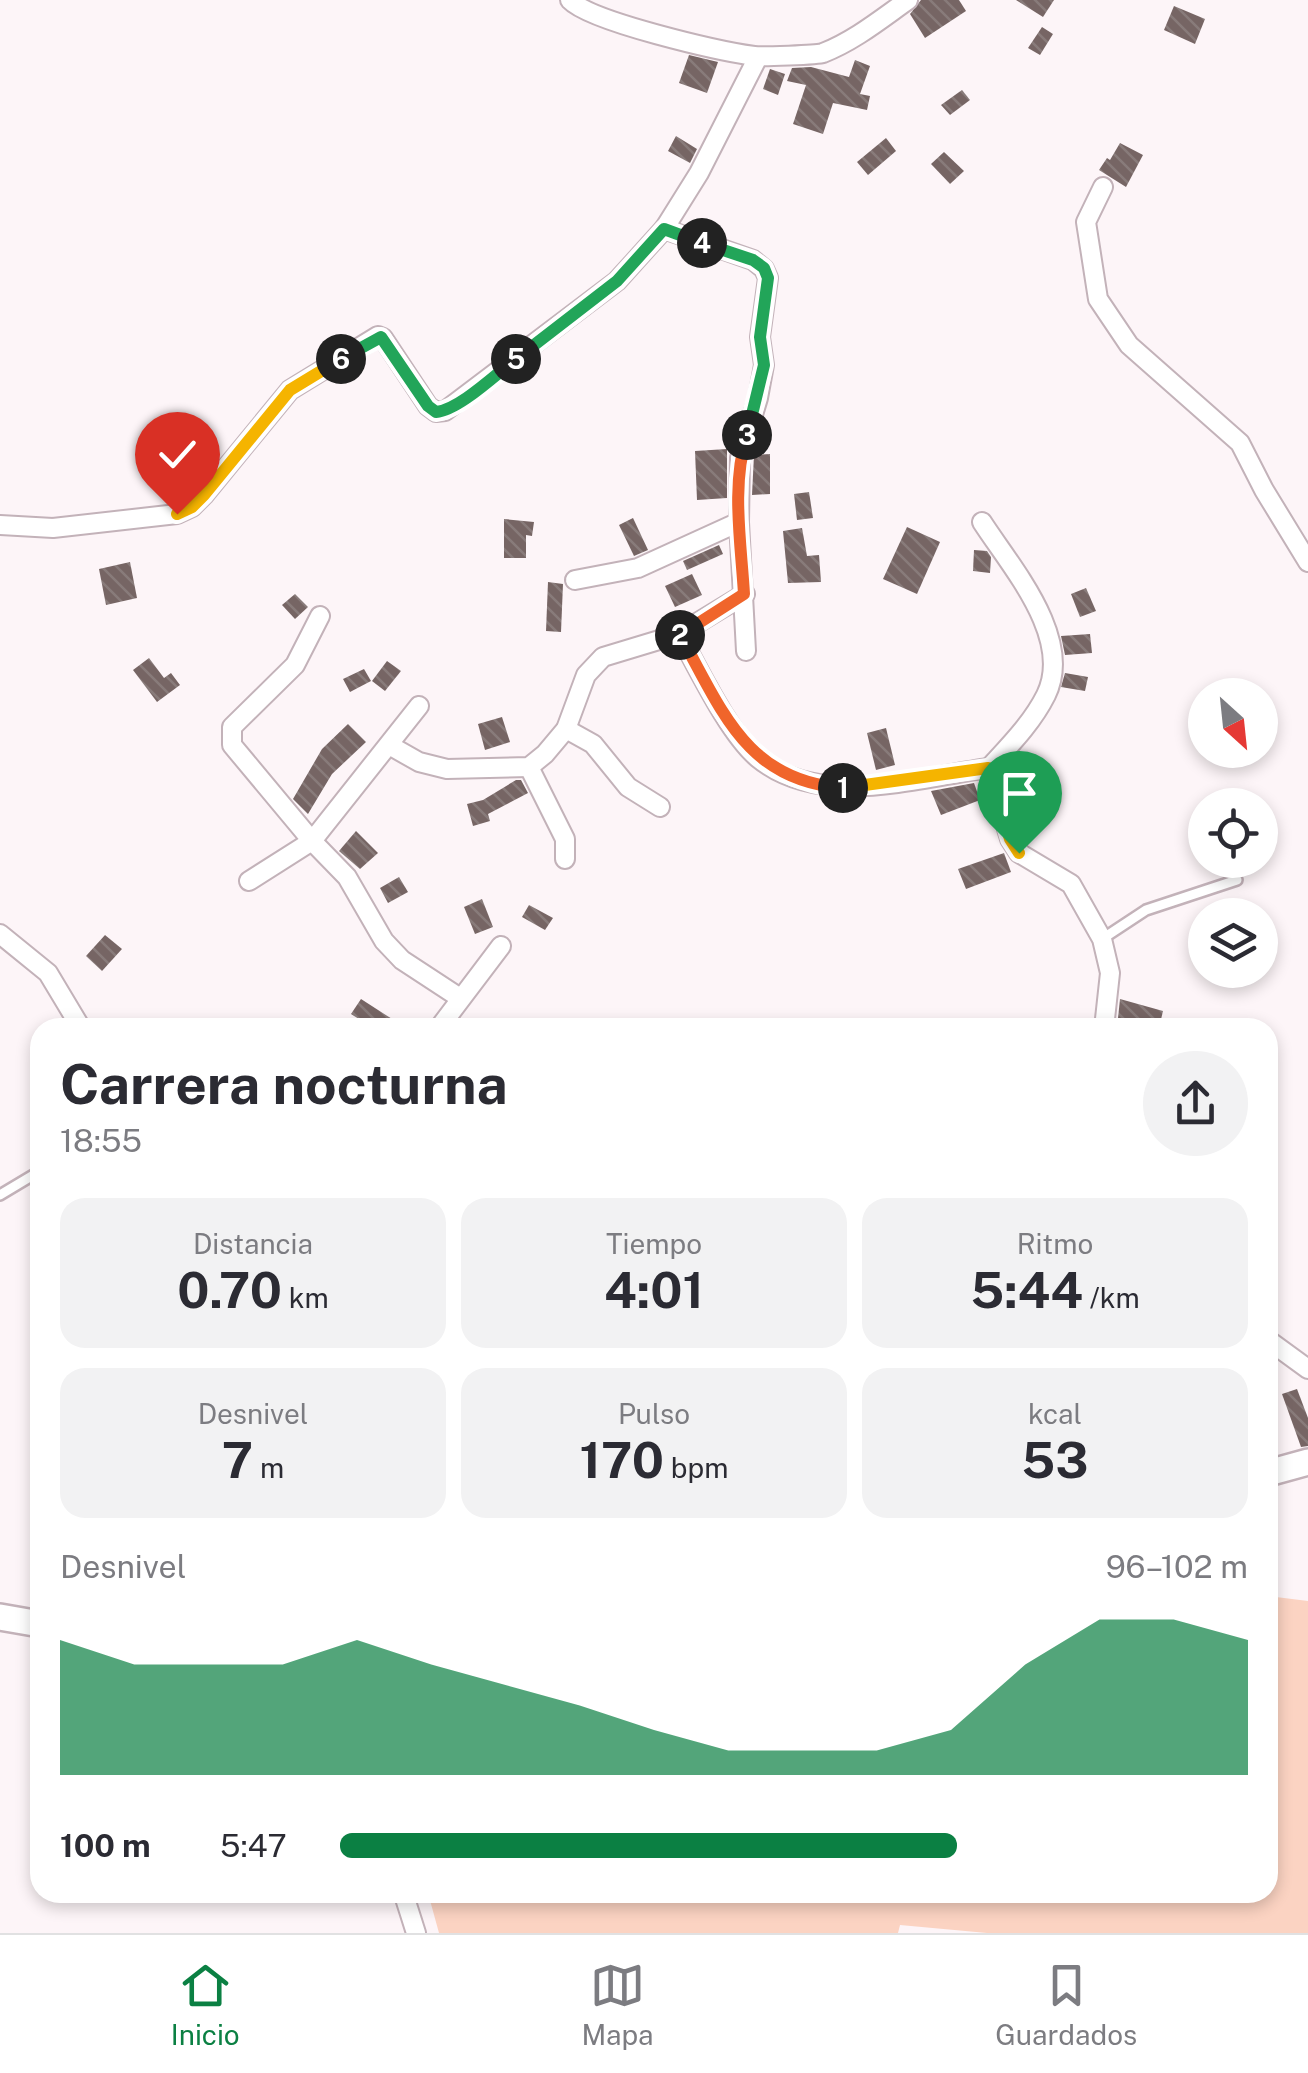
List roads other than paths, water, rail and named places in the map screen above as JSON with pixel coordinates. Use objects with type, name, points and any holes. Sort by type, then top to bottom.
[{"type":"street","points":[[570,0],[609,22],[758,57],[819,54],[862,32],[908,0]]},
{"type":"street","points":[[0,525],[53,528],[177,514],[192,507],[290,390],[378,336],[428,406],[436,412],[444,411],[617,281],[664,229],[699,172],[758,57]]},
{"type":"street","points":[[1103,187],[1086,222],[1098,299],[1130,345],[1240,443],[1308,560]]},
{"type":"street","points":[[664,229],[753,260],[764,268],[768,278],[760,337],[764,365],[740,458],[746,651]]},
{"type":"street","points":[[575,580],[638,568],[739,522]]},
{"type":"street","points":[[679,634],[742,742],[758,759],[803,784],[841,788],[988,768],[1028,725],[1048,692],[1054,666],[1048,624],[982,522]]},
{"type":"street","points":[[389,744],[419,762],[448,769],[529,767],[566,729],[593,664],[679,634],[744,594]]},
{"type":"street","points":[[320,616],[294,666],[232,728],[232,746],[347,877],[384,941],[402,960],[460,998]]},
{"type":"street","points":[[249,881],[312,841],[419,706]]},
{"type":"street","points":[[566,729],[594,744],[628,788],[660,807]]},
{"type":"street","points":[[529,767],[565,839],[565,859]]},
{"type":"street","points":[[988,768],[1010,839],[1019,853],[1071,884],[1102,938],[1110,972],[1105,1018]]},
{"type":"street","points":[[0,934],[48,973],[75,1018]]},
{"type":"street","points":[[446,1018],[501,946]]},
{"type":"street","points":[[1278,1347],[1308,1369]]},
{"type":"street","points":[[1278,1470],[1308,1462]]},
{"type":"street","points":[[0,1617],[30,1622]]},
{"type":"street","points":[[407,1903],[416,1933]]},
{"type":"lane","points":[[1102,938],[1146,910],[1237,880]]},
{"type":"lane","points":[[0,1195],[30,1178]]}]
